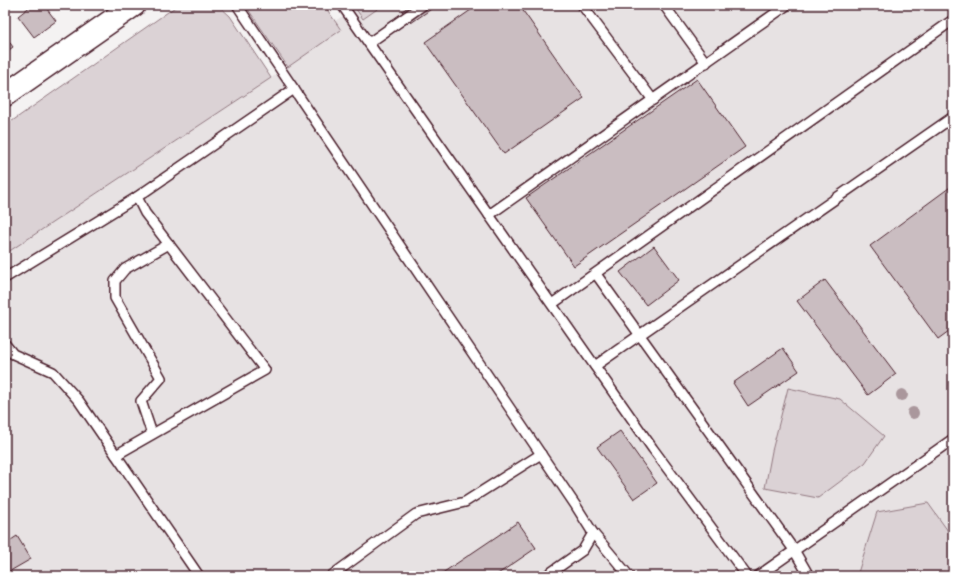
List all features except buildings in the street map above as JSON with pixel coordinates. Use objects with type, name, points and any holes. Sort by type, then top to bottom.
[{"type":"street","points":[[5,95],[134,5]]},
{"type":"lane","points":[[237,5],[593,533],[628,576]]},
{"type":"lane","points":[[342,5],[653,449],[747,576]]},
{"type":"lane","points":[[369,43],[423,5]]},
{"type":"lane","points":[[582,5],[653,100]]},
{"type":"lane","points":[[664,5],[706,63]]},
{"type":"lane","points":[[489,215],[787,5]]},
{"type":"lane","points":[[552,304],[953,20]]},
{"type":"lane","points":[[5,278],[137,197],[294,89]]},
{"type":"lane","points":[[595,366],[953,117]]},
{"type":"lane","points":[[116,454],[265,370],[145,213],[137,197]]},
{"type":"lane","points":[[152,434],[140,401],[161,378],[114,298],[115,281],[125,269],[169,244]]},
{"type":"lane","points":[[596,274],[794,550],[809,576]]},
{"type":"lane","points":[[5,344],[13,354],[53,372],[79,401],[199,576]]},
{"type":"lane","points":[[758,576],[953,439]]},
{"type":"lane","points":[[330,576],[416,514],[465,502],[541,454]]},
{"type":"lane","points":[[546,576],[583,550],[593,533]]},
{"type":"shaded area","points":[[178,5],[218,5],[230,16],[271,78],[5,254],[5,126]]},
{"type":"shaded area","points":[[245,5],[324,5],[341,30],[288,67]]},
{"type":"shaded area","points":[[353,5],[383,5],[363,19]]},
{"type":"shaded area","points":[[383,5],[953,5],[953,560],[931,576],[5,576],[5,254],[341,30],[335,21],[355,8],[363,19]]},
{"type":"shaded area","points":[[788,388],[840,399],[884,436],[865,463],[818,498],[765,488],[772,451]]},
{"type":"shaded area","points":[[928,503],[953,538],[953,576],[857,576],[877,512]]}]
